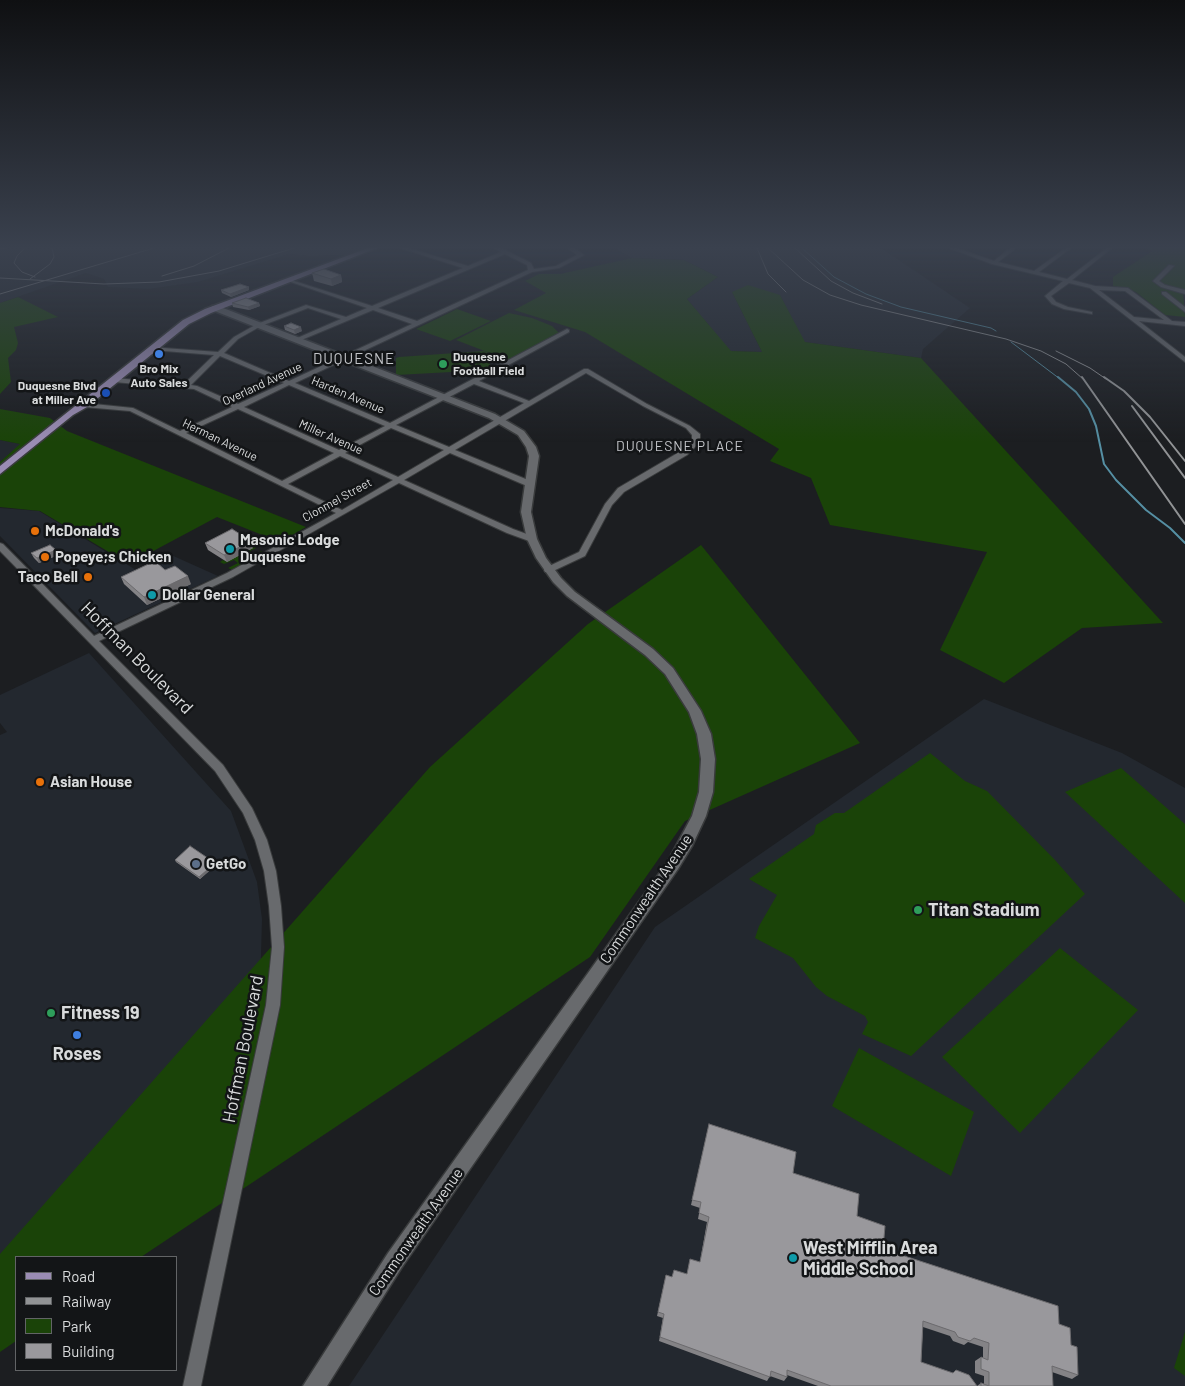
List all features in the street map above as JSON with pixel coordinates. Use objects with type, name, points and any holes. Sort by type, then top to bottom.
[{"type":"main road","points":[[0,471],[84,405],[152,348],[186,322],[205,313]]},
{"type":"main road","points":[[0,478],[67,418]]},
{"type":"street","name":"Commonwealth Avenue","points":[[227,313],[444,397],[500,420],[521,433],[531,446],[534,462],[526,512],[532,539],[548,570],[580,601],[656,658],[669,671],[684,691],[700,722],[706,746],[708,770],[702,804],[694,828],[673,865],[395,1260],[314,1386]]},
{"type":"street","points":[[187,385],[236,338],[259,325],[291,313]]},
{"type":"street","points":[[328,313],[346,319]]},
{"type":"street","points":[[297,340],[360,313]]},
{"type":"street","points":[[385,313],[419,324]]},
{"type":"street","name":"Overland Avenue","points":[[181,433],[443,313]]},
{"type":"street","points":[[1126,313],[1185,360]]},
{"type":"street","points":[[1158,313],[1170,322]]},
{"type":"street","points":[[1133,318],[1185,324]]},
{"type":"street","points":[[282,484],[567,331]]},
{"type":"street","name":"Harden Avenue","points":[[152,348],[220,354],[530,484]]},
{"type":"street","name":"Clonmel Street","points":[[94,640],[219,580],[342,513],[586,370],[645,405],[688,427],[696,434],[696,442],[684,453],[621,490],[609,504],[582,554],[548,570]]},
{"type":"street","name":"Miller Avenue","points":[[114,380],[187,385],[510,532],[532,539]]},
{"type":"street","points":[[473,381],[529,403]]},
{"type":"street","name":"Herman Avenue","points":[[84,405],[131,409],[342,513]]},
{"type":"street","name":"Hoffman Boulevard","points":[[0,546],[207,755],[230,783],[254,824],[266,856],[273,890],[278,947],[274,1005],[192,1386]]},
{"type":"shaded area","points":[[698,313],[742,313],[762,352],[730,351]]},
{"type":"shaded area","points":[[789,313],[965,313],[923,349],[921,358],[804,342]]},
{"type":"shaded area","points":[[0,440],[21,444],[0,462]]},
{"type":"shaded area","points":[[0,508],[39,511],[136,570],[169,554],[218,576],[95,633],[0,536]]},
{"type":"shaded area","points":[[89,653],[231,811],[257,882],[262,919],[260,992],[0,1258],[0,735],[7,732],[0,723],[0,695]]},
{"type":"shaded area","points":[[984,699],[1122,753],[1185,788],[1185,1386],[349,1386],[655,927]]},
{"type":"green space","points":[[0,313],[49,313],[58,317],[14,327],[18,343],[16,350],[8,358],[11,382],[0,394]]},
{"type":"green space","points":[[449,313],[467,313],[491,321],[450,341],[416,329]]},
{"type":"green space","points":[[509,313],[532,318],[552,326],[559,333],[508,360],[456,340]]},
{"type":"green space","points":[[523,313],[699,313],[731,351],[762,352],[742,313],[789,313],[805,342],[921,358],[1163,623],[1082,628],[1004,683],[940,650],[987,552],[830,525],[811,478],[770,461],[779,449],[585,332]]},
{"type":"green space","points":[[1162,313],[1185,313],[1185,317],[1165,315]]},
{"type":"green space","name":"Duquesne Football Field","points":[[484,351],[488,353],[491,369],[488,370],[396,375],[396,358],[399,357]]},
{"type":"green space","points":[[0,409],[50,418],[67,431],[306,527],[280,542],[217,517],[129,564],[40,511],[0,507],[0,462],[20,444],[0,440]]},
{"type":"green space","points":[[701,545],[860,743],[685,821],[590,957],[142,1256],[15,1256],[15,1342],[0,1352],[0,1254],[430,767],[588,624]]},
{"type":"green space","points":[[254,546],[256,548],[250,551],[254,555],[261,551],[264,553],[233,570],[228,568],[238,563],[234,560],[224,564],[220,562],[223,560],[227,562]]},
{"type":"green space","name":"Titan Stadium","points":[[930,753],[965,781],[987,791],[1055,860],[1085,894],[911,1056],[862,1034],[868,1022],[865,1016],[827,996],[816,987],[793,958],[755,938],[759,926],[777,895],[749,879],[814,834],[816,825],[835,813],[844,813]]},
{"type":"green space","points":[[1121,768],[1185,824],[1185,903],[1065,792]]},
{"type":"green space","points":[[1060,948],[1138,1010],[1020,1133],[942,1057]]},
{"type":"green space","points":[[859,1048],[974,1112],[951,1176],[832,1106]]},
{"type":"green space","points":[[1185,1332],[1185,1376],[1174,1368]]},
{"type":"building","points":[[291,323],[301,327],[294,330],[284,326]]},
{"type":"building","points":[[232,529],[251,541],[224,555],[205,543]]},
{"type":"building","points":[[50,545],[56,550],[37,558],[31,553]]},
{"type":"building","points":[[155,561],[165,570],[175,566],[188,576],[144,597],[121,577]]},
{"type":"building","name":"GetGo","points":[[190,846],[215,863],[199,877],[175,860]]},
{"type":"building","name":"West Mifflin Area Middle School","points":[[709,1124],[796,1152],[793,1173],[859,1194],[857,1216],[885,1226],[883,1249],[1058,1306],[1059,1324],[1070,1328],[1071,1345],[1077,1347],[1078,1375],[1052,1366],[1053,1386],[989,1386],[989,1372],[981,1369],[981,1357],[988,1360],[989,1343],[974,1338],[970,1341],[958,1337],[955,1332],[923,1321],[921,1362],[953,1373],[956,1370],[969,1375],[977,1386],[831,1386],[787,1370],[787,1377],[771,1371],[770,1377],[660,1337],[664,1314],[658,1312],[666,1275],[672,1277],[674,1270],[687,1274],[690,1259],[700,1262],[709,1217],[699,1213],[701,1202],[692,1200]]},
{"type":"waterway","points":[[925,313],[991,328],[996,331]]},
{"type":"waterway","points":[[1011,342],[1060,379]]},
{"type":"waterway","points":[[1058,377],[1076,392],[1089,409],[1096,426],[1104,464],[1116,480],[1146,510],[1170,528],[1185,543]]},
{"type":"railway","points":[[894,313],[1006,339],[1041,351],[1066,364],[1083,379]]},
{"type":"railway","points":[[1056,351],[1090,368],[1106,379]]},
{"type":"railway","points":[[1082,377],[1185,524]]},
{"type":"railway","points":[[1104,377],[1124,391],[1150,417],[1185,461]]},
{"type":"railway","points":[[1132,406],[1185,478]]},
{"type":"place","name":"Bro Mix Auto Sales","points":[[159,354]]},
{"type":"place","name":"Duquesne Football Field","points":[[443,364]]},
{"type":"place","name":"Duquesne Blvd at Miller Ave","points":[[106,393]]},
{"type":"place","name":"McDonald's","points":[[35,531]]},
{"type":"place","name":"Masonic Lodge Duquesne","points":[[230,549]]},
{"type":"place","name":"Popeye;s Chicken","points":[[45,557]]},
{"type":"place","name":"Taco Bell","points":[[88,577]]},
{"type":"place","name":"Dollar General","points":[[152,595]]},
{"type":"place","name":"Asian House","points":[[40,782]]},
{"type":"place","name":"GetGo","points":[[196,864]]},
{"type":"place","name":"Titan Stadium","points":[[918,910]]},
{"type":"place","name":"Fitness 19","points":[[51,1013]]},
{"type":"place","name":"Roses","points":[[77,1035]]},
{"type":"place","name":"West Mifflin Area Middle School","points":[[793,1258]]},
{"type":"district","name":"DUQUESNE","points":[[354,359]]},
{"type":"district","name":"DUQUESNE PLACE","points":[[680,446]]}]
